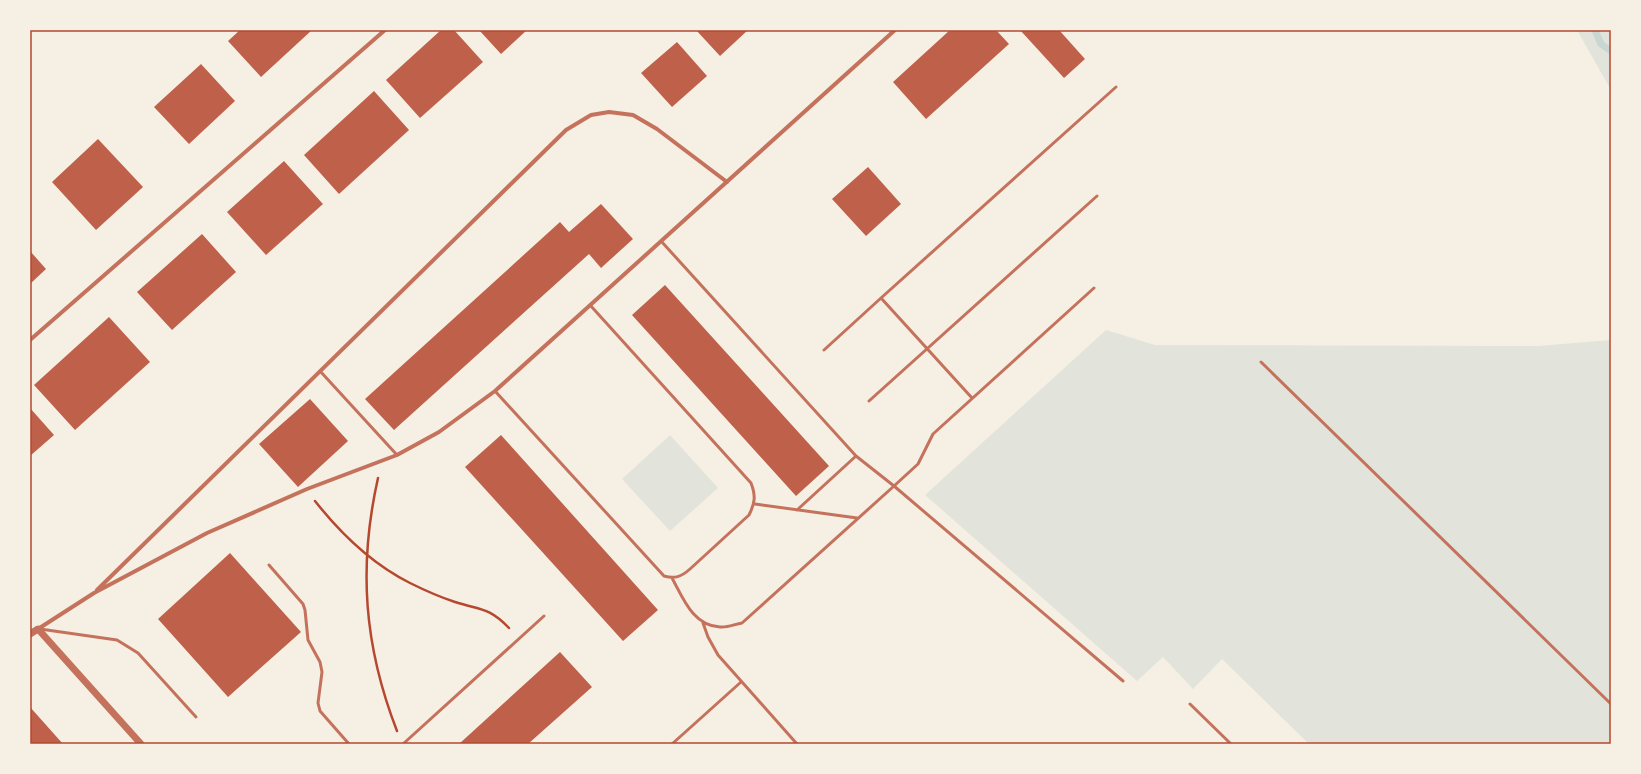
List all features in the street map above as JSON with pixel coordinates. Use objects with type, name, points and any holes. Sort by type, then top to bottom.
[{"type":"street","points":[[30,340],[385,30]]},
{"type":"street","points":[[30,634],[94,593],[207,533],[306,489],[397,456],[439,432],[495,391],[895,30]]},
{"type":"street","points":[[94,593],[566,130],[591,115],[609,112],[633,115],[657,129],[727,182]]},
{"type":"street","points":[[38,629],[141,744]]},
{"type":"lane","points":[[824,350],[1116,87]]},
{"type":"lane","points":[[869,401],[1097,196]]},
{"type":"lane","points":[[661,240],[856,456],[894,486],[1123,681]]},
{"type":"lane","points":[[672,578],[690,612],[704,623],[720,628],[742,623],[918,464],[933,434],[1094,288]]},
{"type":"lane","points":[[881,298],[972,398]]},
{"type":"lane","points":[[495,391],[664,576],[672,578],[681,577],[690,570],[749,515],[755,504],[755,493],[751,483],[590,305]]},
{"type":"lane","points":[[1261,362],[1611,704]]},
{"type":"lane","points":[[320,371],[397,456]]},
{"type":"lane","points":[[796,510],[856,456]]},
{"type":"lane","points":[[755,504],[858,518]]},
{"type":"lane","points":[[269,565],[303,604],[308,640],[320,662],[322,672],[318,703],[320,711],[349,744]]},
{"type":"lane","points":[[403,744],[544,616]]},
{"type":"lane","points":[[704,623],[708,637],[718,655],[797,744]]},
{"type":"lane","points":[[38,629],[106,638],[127,645],[138,652],[196,718]]},
{"type":"lane","points":[[673,744],[741,682]]},
{"type":"lane","points":[[1190,704],[1231,744]]},
{"type":"path","points":[[382,462],[371,508],[366,555],[367,604],[373,652],[385,699],[400,738]]},
{"type":"path","points":[[306,489],[334,525],[366,555],[409,582],[455,602],[480,608],[492,613],[499,618],[518,639]]},
{"type":"shaded area","points":[[1577,30],[1611,30],[1611,90]]},
{"type":"shaded area","points":[[1106,330],[1155,345],[1538,346],[1611,340],[1611,744],[1309,744],[1222,659],[1193,689],[1163,657],[1137,681],[925,495]]},
{"type":"shaded area","points":[[670,435],[718,488],[670,531],[622,479]]},
{"type":"building","points":[[240,30],[312,30],[261,77],[228,41]]},
{"type":"building","points":[[441,30],[454,30],[483,62],[420,118],[386,80]]},
{"type":"building","points":[[479,30],[527,30],[501,54]]},
{"type":"building","points":[[696,30],[748,30],[720,56]]},
{"type":"building","points":[[950,30],[996,30],[1009,44],[926,119],[893,82]]},
{"type":"building","points":[[1020,30],[1059,30],[1085,59],[1064,78]]},
{"type":"building","points":[[677,42],[707,76],[672,107],[641,73]]},
{"type":"building","points":[[201,64],[235,101],[189,144],[154,107]]},
{"type":"building","points":[[374,91],[409,130],[339,194],[304,155]]},
{"type":"building","points":[[98,139],[143,187],[96,230],[52,182]]},
{"type":"building","points":[[284,161],[323,204],[266,255],[227,212]]},
{"type":"building","points":[[868,167],[901,204],[866,236],[832,199]]},
{"type":"building","points":[[601,204],[633,239],[601,268],[589,254],[394,430],[365,399],[560,222],[569,232]]},
{"type":"building","points":[[202,234],[236,272],[172,330],[137,292]]},
{"type":"building","points":[[30,251],[46,269],[30,284]]},
{"type":"building","points":[[665,285],[829,466],[796,496],[632,315]]},
{"type":"building","points":[[109,317],[150,362],[75,430],[34,385]]},
{"type":"building","points":[[310,399],[348,441],[298,487],[259,444]]},
{"type":"building","points":[[30,408],[54,435],[30,456]]},
{"type":"building","points":[[501,435],[658,610],[623,641],[465,467]]},
{"type":"building","points":[[230,553],[301,632],[228,697],[158,619]]},
{"type":"building","points":[[560,652],[592,687],[528,744],[459,744]]},
{"type":"building","points":[[30,707],[63,744],[30,744]]},
{"type":"waterway","points":[[1595,30],[1601,44],[1611,51]]}]
